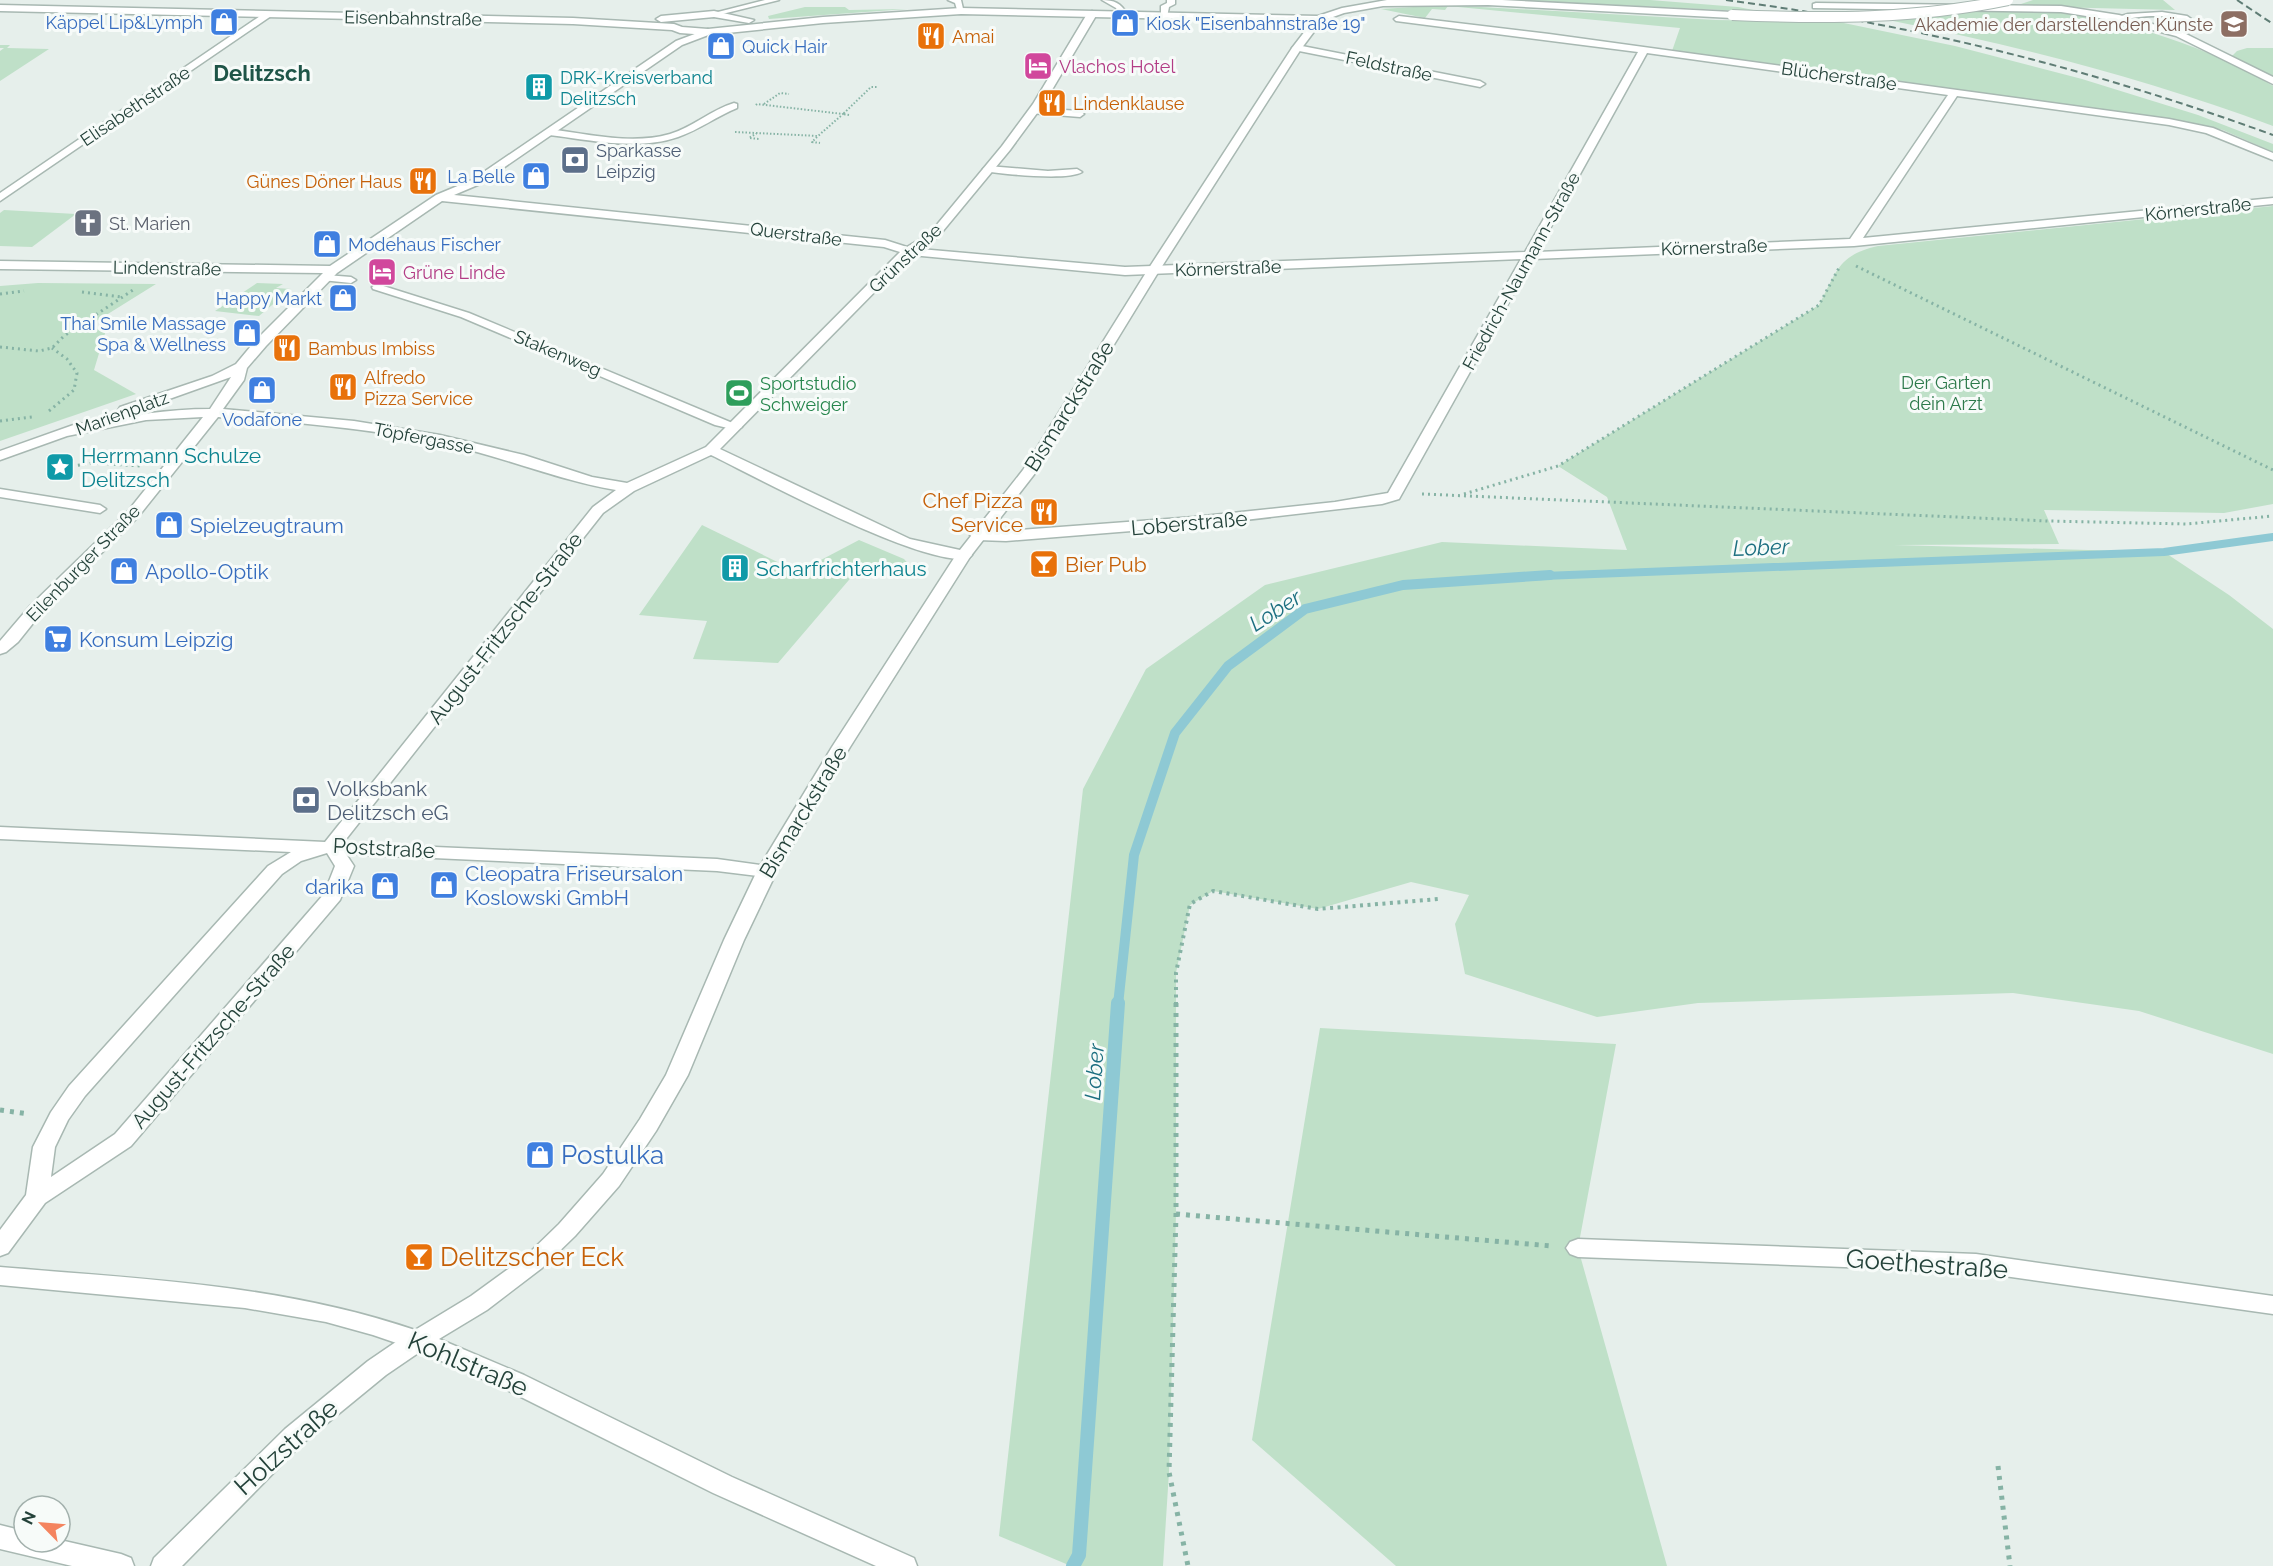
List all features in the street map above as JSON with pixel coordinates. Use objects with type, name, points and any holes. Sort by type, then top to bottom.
[{"type":"street","points":[[1319,19],[1358,7],[1414,1],[1732,15],[1876,17],[1958,10],[2008,0]]},
{"type":"street","name":"Eisenbahnstraße","points":[[0,8],[573,21],[675,27],[708,32],[823,20],[961,11],[1122,14],[1165,5],[1319,19]]},
{"type":"street","points":[[1816,6],[2061,9],[2119,18],[2179,34],[2273,81]]},
{"type":"street","name":"Elisabethstraße","points":[[0,198],[269,14]]},
{"type":"street","name":"Eisenbahnstraße","points":[[573,21],[686,18],[714,14],[733,18],[823,20]]},
{"type":"street","name":"Grünstraße","points":[[711,450],[908,251],[934,235],[1033,111],[1092,14]]},
{"type":"street","name":"Eisenbahnstraße","points":[[675,27],[686,18]]},
{"type":"street","points":[[725,29],[735,23],[733,18]]},
{"type":"street","name":"Bismarckstraße","points":[[418,1340],[479,1303],[534,1262],[567,1230],[611,1180],[648,1125],[677,1075],[734,940],[767,871],[842,747],[964,555],[1029,472],[1153,271],[1297,48],[1319,19]]},
{"type":"street","name":"Blücherstraße","points":[[1399,19],[1644,50],[2192,126],[2224,135],[2273,157]]},
{"type":"street","points":[[533,129],[663,41],[675,27]]},
{"type":"street","name":"Eilenburger Straße","points":[[0,649],[12,639],[36,609],[122,525],[214,413],[237,380],[241,367],[261,343],[330,274],[440,197],[476,182],[679,43],[708,32]]},
{"type":"street","name":"Feldstraße","points":[[1297,48],[1480,84]]},
{"type":"street","name":"Friedrich-Naumann-Straße","points":[[1398,493],[1644,50]]},
{"type":"street","points":[[1854,242],[1955,92]]},
{"type":"street","name":"Eilenburger Straße","points":[[440,197],[448,187],[467,173]]},
{"type":"street","name":"Querstraße","points":[[440,197],[851,240],[885,244],[908,251],[1125,271],[1153,271]]},
{"type":"street","name":"Körnerstraße","points":[[1153,271],[1854,242],[2273,201]]},
{"type":"street","name":"Lindenstraße","points":[[0,265],[330,274]]},
{"type":"street","name":"Marienplatz","points":[[68,432],[217,379],[241,367]]},
{"type":"street","name":"Marienplatz","points":[[68,432],[146,416],[214,413]]},
{"type":"street","name":"Töpfergasse","points":[[214,413],[343,424],[440,439],[519,458],[589,481],[629,488]]},
{"type":"street","points":[[0,456],[68,432]]},
{"type":"street","points":[[711,450],[905,542],[964,555]]},
{"type":"street","name":"August-Fritzsche-Straße","points":[[37,1197],[45,1146],[59,1117],[77,1091],[275,870],[294,857],[331,846],[598,510],[629,488],[711,450]]},
{"type":"street","name":"Loberstraße","points":[[978,535],[1006,536],[1258,517],[1382,500],[1398,493]]},
{"type":"street","name":"Poststraße","points":[[0,832],[717,865],[767,871]]},
{"type":"street","name":"August-Fritzsche-Straße","points":[[0,1247],[37,1197],[123,1140],[333,896],[345,866],[331,846]]},
{"type":"street","name":"Goethestraße","points":[[1578,1248],[1976,1263],[2273,1305]]},
{"type":"street","name":"Kohlstraße","points":[[0,1276],[241,1298],[327,1313],[418,1340],[511,1380],[698,1474],[904,1566]]},
{"type":"street","name":"Holzstraße","points":[[164,1566],[294,1436],[377,1368],[418,1340]]},
{"type":"street","points":[[0,1537],[121,1566]]},
{"type":"lane","points":[[714,14],[775,0]]},
{"type":"lane","points":[[952,0],[958,2],[961,11]]},
{"type":"lane","points":[[1106,0],[1119,7],[1122,14]]},
{"type":"lane","points":[[2119,18],[2148,14],[2179,17],[2190,20],[2200,28],[2179,34]]},
{"type":"lane","points":[[533,129],[624,140],[672,136],[734,106]]},
{"type":"lane","points":[[1033,111],[1080,114]]},
{"type":"lane","points":[[988,169],[1047,174],[1077,172]]},
{"type":"lane","points":[[330,274],[351,280]]},
{"type":"lane","name":"Stakenweg","points":[[377,287],[465,315],[719,423],[736,427]]},
{"type":"lane","points":[[0,493],[100,509]]},
{"type":"path","points":[[820,144],[812,142],[871,87],[877,87]]},
{"type":"path","points":[[763,105],[780,93],[789,94]]},
{"type":"path","points":[[748,110],[757,104],[849,115]]},
{"type":"path","points":[[690,129],[818,136]]},
{"type":"path","points":[[758,133],[749,138],[759,139]]},
{"type":"path","points":[[1461,495],[1558,466],[1819,305],[1854,242]]},
{"type":"path","points":[[1843,260],[2273,470]]},
{"type":"path","points":[[0,294],[29,291]]},
{"type":"path","points":[[0,346],[39,351],[52,348],[64,336],[123,297],[78,291]]},
{"type":"path","points":[[52,348],[67,359],[77,374],[74,390],[60,403]]},
{"type":"path","points":[[66,467],[94,463],[171,468]]},
{"type":"path","points":[[1398,493],[2071,522],[2186,524],[2273,516]]},
{"type":"path","points":[[1188,1566],[1169,1472],[1176,1214],[1176,973],[1190,904],[1213,891],[1318,909],[1439,899]]},
{"type":"path","points":[[1176,1214],[1578,1248]]},
{"type":"path","points":[[1998,1466],[2010,1566]]},
{"type":"green space","points":[[1511,0],[1650,0],[1738,7],[1764,12]]},
{"type":"green space","points":[[2033,0],[2163,0],[2175,10],[2051,7],[2021,4]]},
{"type":"green space","points":[[1445,5],[1716,20],[1839,22],[1955,46],[2082,79],[2198,115],[2273,144],[2273,152],[2223,130],[2198,124],[1672,51],[1680,28],[1448,6],[1445,10],[1432,9],[1425,18],[1381,9]]},
{"type":"green space","points":[[805,7],[845,7],[849,10],[907,9],[769,19],[768,16]]},
{"type":"green space","points":[[1989,10],[2049,11],[2085,16],[2169,38],[2196,48],[2273,86],[2273,126],[2133,79],[1990,42],[1893,21]]},
{"type":"green space","points":[[0,45],[10,45],[7,48],[49,49],[0,81],[0,51],[4,48],[0,48]]},
{"type":"green space","points":[[2247,48],[2273,48],[2273,77],[2232,56],[2237,51]]},
{"type":"green space","name":"Der Garten dein Arzt","points":[[2273,206],[2273,504],[2224,513],[2044,510],[2059,544],[1894,545],[2164,552],[2229,595],[2273,629],[2273,1054],[2139,1011],[2013,993],[1698,1003],[1597,1017],[1465,974],[1455,924],[1469,895],[1411,882],[1318,909],[1213,891],[1190,905],[1176,973],[1176,1214],[1169,1472],[1163,1566],[1071,1566],[999,1536],[1083,789],[1146,669],[1265,585],[1442,542],[1627,550],[1607,497],[1558,466],[1819,305],[1840,266],[1854,254],[1878,246]]},
{"type":"green space","points":[[4,210],[76,214],[32,247],[0,246],[0,213]]},
{"type":"green space","points":[[38,283],[156,284],[87,327],[106,330],[94,370],[136,394],[0,441],[0,286]]},
{"type":"green space","points":[[257,283],[283,284],[276,288],[291,289],[259,316],[215,311]]},
{"type":"green space","points":[[702,525],[798,572],[859,540],[904,559],[911,567],[904,574],[860,567],[778,663],[693,659],[707,621],[639,615]]},
{"type":"green space","points":[[1320,1028],[1616,1044],[1578,1248],[1667,1566],[1396,1566],[1252,1440]]},
{"type":"waterway","name":"Lober","points":[[1525,577],[2164,552],[2273,537]]},
{"type":"waterway","name":"Lober","points":[[1525,577],[1550,575]]},
{"type":"waterway","name":"Lober","points":[[1517,577],[1525,577]]},
{"type":"waterway","name":"Lober","points":[[1118,1005],[1134,855],[1175,733],[1228,666],[1305,609],[1403,585],[1525,577]]},
{"type":"waterway","name":"Lober","points":[[1073,1566],[1079,1555],[1118,1003]]},
{"type":"railway","points":[[1726,0],[1867,22],[2004,52],[2138,90],[2273,135]]},
{"type":"railway","points":[[2237,0],[2273,24]]},
{"type":"place","name":"Käppel Lip&Lymph","points":[[224,22]]},
{"type":"place","name":"Kiosk \"Eisenbahnstraße 19\"","points":[[1125,23]]},
{"type":"place","name":"Akademie der darstellenden Künste","points":[[2234,24]]},
{"type":"place","name":"Amai","points":[[931,36]]},
{"type":"place","name":"Quick Hair","points":[[721,46]]},
{"type":"place","name":"Vlachos Hotel","points":[[1038,66]]},
{"type":"place","name":"DRK-Kreisverband Delitzsch","points":[[539,87]]},
{"type":"place","name":"Lindenklause","points":[[1052,103]]},
{"type":"place","name":"Sparkasse Leipzig","points":[[575,160]]},
{"type":"place","name":"La Belle","points":[[536,176]]},
{"type":"place","name":"Günes Döner Haus","points":[[423,181]]},
{"type":"place","name":"St. Marien","points":[[88,223]]},
{"type":"place","name":"Modehaus Fischer","points":[[327,244]]},
{"type":"place","name":"Grüne Linde","points":[[382,272]]},
{"type":"place","name":"Happy Markt","points":[[343,298]]},
{"type":"place","name":"Thai Smile Massage Spa & Wellness","points":[[247,333]]},
{"type":"place","name":"Bambus Imbiss","points":[[287,348]]},
{"type":"place","name":"Alfredo Pizza Service","points":[[343,387]]},
{"type":"place","name":"Vodafone","points":[[262,390]]},
{"type":"place","name":"Sportstudio Schweiger","points":[[739,393]]},
{"type":"place","name":"Herrmann Schulze Delitzsch","points":[[60,467]]},
{"type":"place","name":"Chef Pizza Service","points":[[1044,512]]},
{"type":"place","name":"Spielzeugtraum","points":[[169,525]]},
{"type":"place","name":"Bier Pub","points":[[1044,564]]},
{"type":"place","name":"Scharfrichterhaus","points":[[735,568]]},
{"type":"place","name":"Apollo-Optik","points":[[124,571]]},
{"type":"place","name":"Konsum Leipzig","points":[[58,639]]},
{"type":"place","name":"Volksbank Delitzsch eG","points":[[306,800]]},
{"type":"place","name":"Cleopatra Friseursalon Koslowski GmbH","points":[[444,885]]},
{"type":"place","name":"darika","points":[[385,886]]},
{"type":"place","name":"Postulka","points":[[540,1155]]},
{"type":"place","name":"Delitzscher Eck","points":[[419,1257]]},
{"type":"district","name":"Delitzsch","points":[[262,73]]}]
